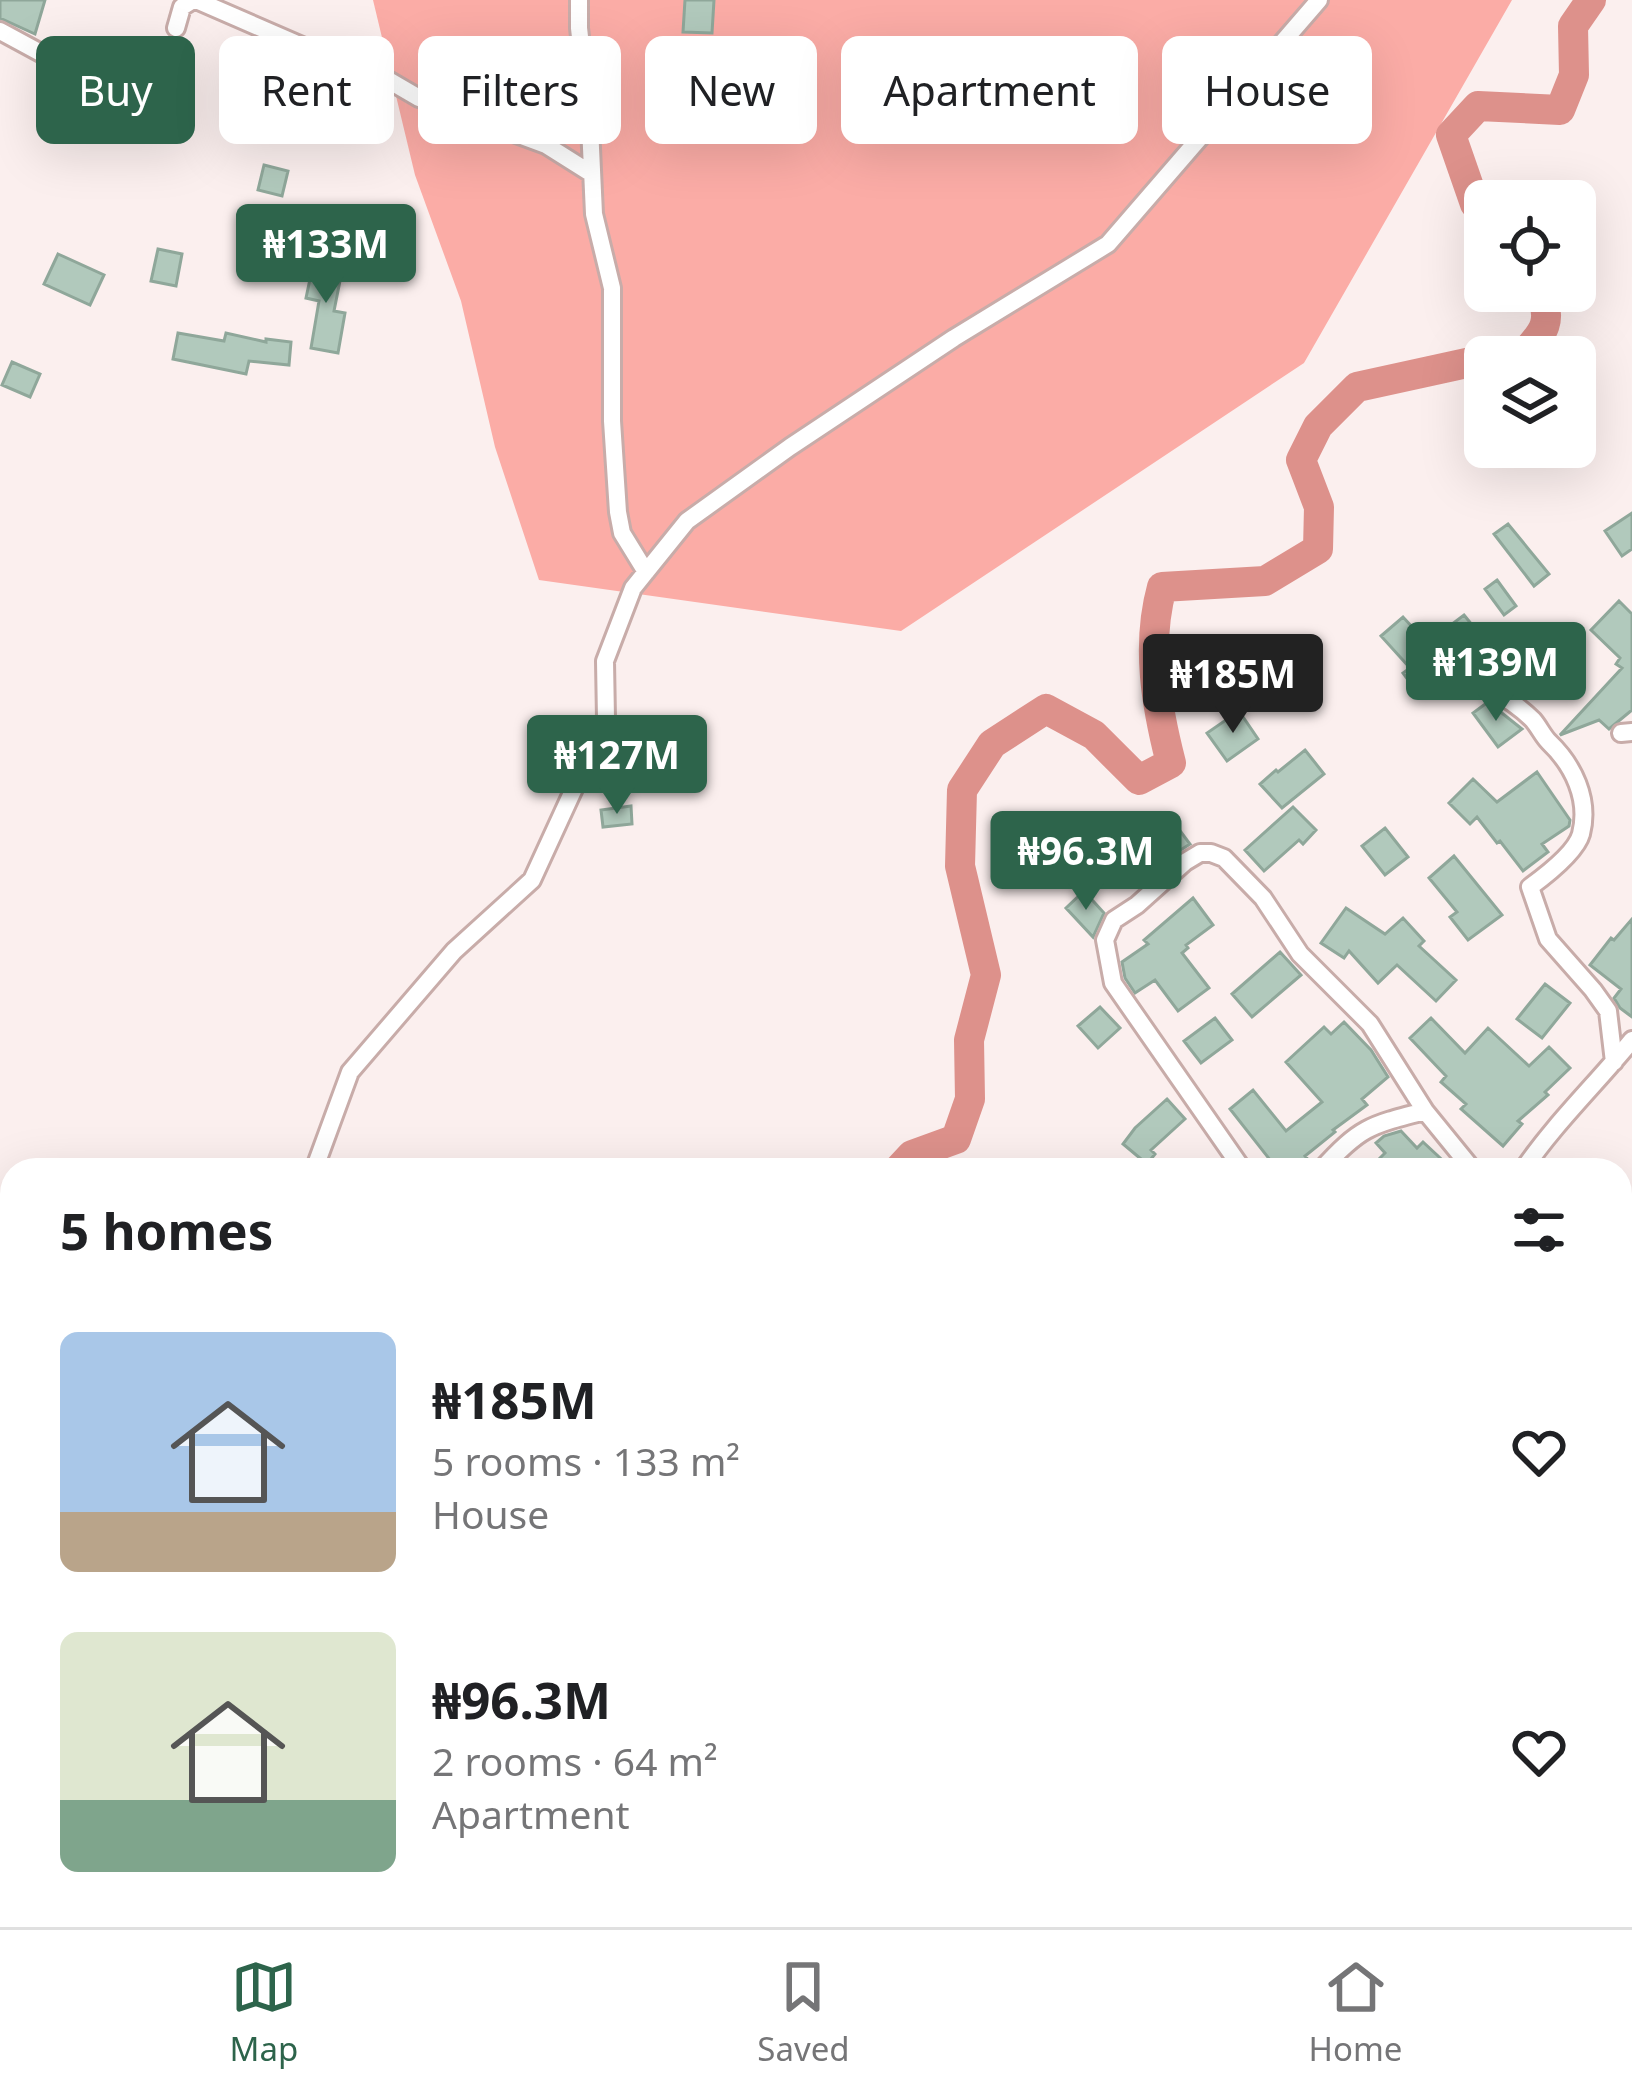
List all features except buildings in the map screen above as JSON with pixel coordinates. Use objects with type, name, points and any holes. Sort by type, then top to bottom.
[{"type":"street","points":[[176,28],[182,7],[194,0],[383,77],[419,98],[546,145],[592,174]]},
{"type":"street","points":[[579,0],[594,214],[611,288],[618,512],[622,533],[646,572]]},
{"type":"street","points":[[318,1158],[350,1072],[454,951],[532,880],[606,719],[605,662],[633,588],[687,521],[954,338],[1108,244],[1318,0]]},
{"type":"street","points":[[0,31],[36,50]]},
{"type":"street","points":[[1488,687],[1514,703],[1571,766],[1582,801],[1581,838],[1553,870],[1530,887],[1548,939],[1608,1011],[1614,1062]]},
{"type":"street","points":[[1235,1158],[1113,983],[1105,940],[1114,920],[1200,854],[1224,858],[1263,898],[1300,954],[1370,1024],[1425,1111],[1463,1158]]},
{"type":"street","points":[[1531,1158],[1632,1040]]},
{"type":"street","points":[[1332,1158],[1371,1125],[1425,1111]]},
{"type":"shaded area","points":[[373,0],[1512,0],[1304,363],[901,631],[539,580],[495,447],[461,301],[415,175],[394,88],[394,36],[382,36]]},
{"type":"waterway","points":[[1467,180],[1451,135],[1478,106],[1560,110],[1574,75],[1573,26],[1591,0]]},
{"type":"waterway","points":[[1538,336],[1546,312]]},
{"type":"waterway","points":[[909,1158],[956,1139],[970,1099],[969,1040],[986,975],[960,866],[962,790],[992,744],[1046,709],[1094,735],[1139,780],[1171,763],[1155,675],[1162,587],[1265,581],[1318,549],[1319,507],[1301,460],[1318,426],[1357,387],[1464,364]]}]
